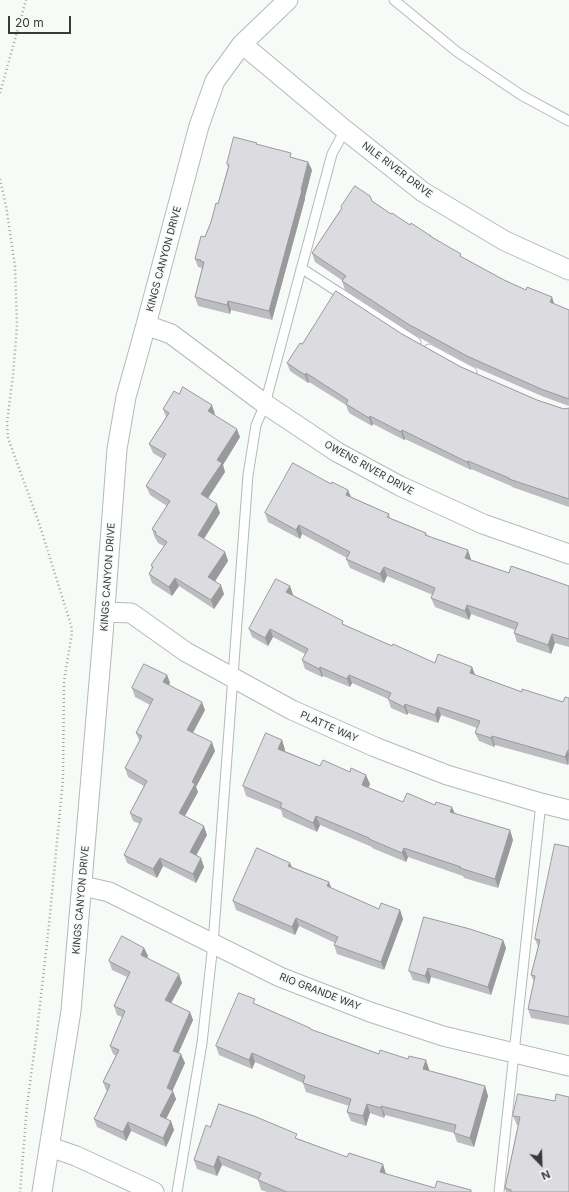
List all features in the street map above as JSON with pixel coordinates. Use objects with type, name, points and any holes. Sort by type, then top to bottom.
[{"type":"street","name":"KINGS CANYON DRIVE","points":[[42,1192],[71,1011],[83,886],[117,449],[126,397],[199,126],[215,81],[242,44],[288,0]]},
{"type":"street","name":"NILE RIVER DRIVE","points":[[242,44],[345,130],[423,192],[505,241],[569,270]]},
{"type":"street","name":"OWENS RIVER DRIVE","points":[[146,325],[172,334],[265,404],[337,452],[400,486],[483,524],[569,554]]},
{"type":"street","name":"PLATTE WAY","points":[[105,612],[131,613],[186,652],[292,710],[375,747],[447,775],[569,810]]},
{"type":"street","name":"RIO GRANDE WAY","points":[[83,886],[109,892],[280,977],[370,1012],[443,1036],[569,1066]]},
{"type":"street","points":[[50,1147],[76,1156],[154,1192]]},
{"type":"lane","points":[[394,0],[456,51],[521,95],[569,121]]},
{"type":"lane","points":[[177,1192],[202,1043],[213,944],[248,475],[256,425],[265,404],[332,154],[345,130]]},
{"type":"lane","points":[[301,268],[408,338],[481,376]]},
{"type":"lane","points":[[499,1192],[541,803]]},
{"type":"path","points":[[0,93],[26,0]]},
{"type":"path","points":[[0,179],[6,206],[16,281],[17,326],[7,423],[8,438],[39,524],[71,625],[72,633],[64,682],[63,779],[50,925],[27,1106],[20,1192]]},
{"type":"building","points":[[234,137],[291,153],[290,157],[308,162],[302,190],[269,311],[228,301],[227,305],[195,297],[204,262],[195,259],[201,236],[205,237],[216,203],[218,204],[229,165],[227,164]]},
{"type":"building","points":[[355,186],[370,196],[372,201],[391,214],[392,213],[410,225],[411,223],[461,254],[460,256],[526,290],[527,287],[552,297],[550,302],[569,310],[569,399],[541,389],[467,356],[408,324],[342,281],[346,276],[312,253]]},
{"type":"building","points":[[336,291],[402,334],[461,367],[537,400],[564,409],[569,408],[569,499],[509,479],[468,461],[467,462],[402,430],[401,432],[370,416],[369,418],[346,404],[348,400],[306,373],[305,375],[287,363],[300,343],[302,344]]},
{"type":"building","points":[[183,387],[212,405],[208,411],[237,429],[217,460],[222,463],[201,494],[217,504],[198,535],[225,552],[208,577],[221,585],[211,600],[175,578],[169,587],[149,574],[153,567],[151,565],[167,542],[155,534],[156,532],[152,529],[170,501],[146,486],[166,454],[149,444],[169,413],[163,409],[174,391],[179,394]]},
{"type":"building","points":[[293,463],[331,484],[332,482],[348,490],[346,495],[389,514],[387,517],[426,533],[425,535],[468,550],[465,558],[509,573],[511,566],[569,586],[569,639],[552,634],[548,645],[514,633],[518,623],[467,605],[465,611],[431,598],[435,588],[384,567],[380,574],[346,559],[350,552],[299,525],[296,530],[265,513]]},
{"type":"building","points":[[276,579],[290,586],[286,592],[343,621],[342,624],[392,646],[393,644],[435,663],[438,654],[472,667],[470,673],[522,692],[522,689],[563,702],[565,697],[569,698],[569,750],[565,757],[492,736],[491,738],[475,733],[480,721],[438,707],[435,715],[405,704],[404,707],[388,699],[391,693],[349,675],[347,679],[320,667],[319,669],[302,660],[308,649],[270,629],[265,638],[249,629]]},
{"type":"building","points":[[144,664],[167,675],[163,682],[202,702],[187,730],[212,742],[192,782],[195,784],[179,813],[204,826],[190,852],[201,858],[193,874],[160,858],[153,869],[124,855],[142,819],[130,813],[147,781],[125,768],[142,736],[136,733],[153,699],[132,688]]},
{"type":"building","points":[[266,733],[282,740],[278,749],[320,766],[323,760],[350,772],[351,768],[366,775],[362,785],[403,802],[407,793],[435,805],[436,802],[452,807],[450,812],[510,830],[495,879],[404,848],[402,853],[316,816],[313,823],[280,807],[282,803],[243,786]]},
{"type":"building","points":[[555,844],[569,847],[569,1017],[528,1009],[535,976],[531,975],[540,940],[535,939]]},
{"type":"building","points":[[257,848],[290,863],[288,866],[329,882],[327,886],[379,909],[381,903],[400,910],[381,962],[334,945],[338,937],[296,918],[292,927],[233,901]]},
{"type":"building","points":[[424,917],[470,929],[503,940],[488,987],[428,968],[425,976],[409,971]]},
{"type":"building","points":[[122,936],[144,948],[141,955],[179,974],[165,1000],[190,1012],[173,1051],[181,1054],[167,1088],[173,1091],[160,1116],[171,1121],[163,1138],[128,1122],[123,1132],[94,1119],[110,1085],[103,1082],[119,1050],[110,1046],[125,1011],[114,1006],[130,972],[109,961]]},
{"type":"building","points":[[239,993],[255,999],[253,1003],[310,1029],[379,1054],[380,1050],[408,1059],[409,1056],[426,1060],[423,1069],[485,1086],[470,1138],[454,1133],[456,1125],[381,1106],[381,1108],[367,1104],[363,1116],[347,1112],[351,1099],[303,1083],[305,1076],[252,1053],[249,1060],[216,1046]]},
{"type":"building","points":[[518,1094],[555,1101],[556,1094],[569,1097],[569,1192],[511,1192],[511,1190],[505,1188],[520,1117],[513,1116]]},
{"type":"building","points":[[219,1104],[254,1116],[297,1134],[295,1138],[347,1157],[349,1153],[383,1164],[380,1172],[435,1188],[437,1181],[471,1190],[470,1192],[287,1192],[258,1180],[261,1173],[218,1156],[214,1167],[194,1160],[206,1125],[210,1127]]}]
